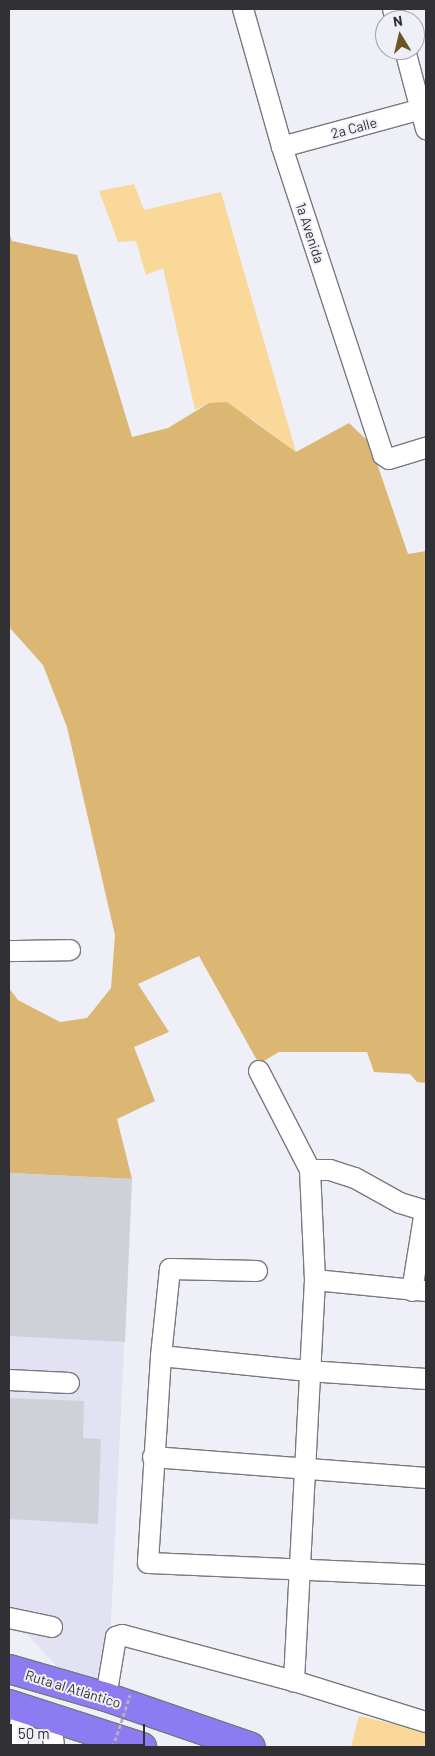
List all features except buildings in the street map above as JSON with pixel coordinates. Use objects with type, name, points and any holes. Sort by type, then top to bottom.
[{"type":"highway","name":"Ruta al Atlántico","points":[[9,1670],[118,1696],[251,1747]]},
{"type":"highway","points":[[9,1704],[142,1747]]},
{"type":"street","name":"1a Avenida","points":[[243,9],[282,147],[383,455],[389,459],[426,448]]},
{"type":"street","points":[[407,60],[425,116]]},
{"type":"street","name":"2a Calle","points":[[282,147],[425,116]]},
{"type":"street","points":[[9,951],[70,950]]},
{"type":"street","points":[[259,1071],[310,1170],[315,1280],[308,1371],[302,1569],[294,1680]]},
{"type":"street","points":[[310,1170],[330,1170],[355,1178],[400,1203],[426,1211],[419,1291],[315,1280]]},
{"type":"street","points":[[257,1271],[170,1269],[153,1456],[148,1562],[426,1575]]},
{"type":"street","points":[[161,1356],[308,1371],[426,1379]]},
{"type":"street","points":[[9,1380],[69,1383]]},
{"type":"street","points":[[153,1456],[304,1471],[426,1478]]},
{"type":"street","points":[[9,1618],[52,1627]]},
{"type":"street","points":[[118,1696],[116,1637],[122,1635],[294,1680],[426,1722]]},
{"type":"street","points":[[17,1747],[21,1719],[42,1715],[54,1747]]},
{"type":"path","points":[[114,1747],[118,1696]]},
{"type":"shaded area","points":[[134,184],[144,210],[221,192],[296,452],[252,419],[209,403],[195,410],[163,268],[146,275],[136,241],[118,242],[99,191]]},
{"type":"shaded area","points":[[9,232],[12,241],[77,255],[132,437],[168,428],[209,403],[227,402],[296,452],[349,423],[370,443],[408,554],[426,551],[426,1083],[417,1082],[410,1074],[374,1072],[367,1052],[279,1052],[259,1064],[199,956],[138,984],[169,1032],[134,1047],[155,1101],[117,1119],[132,1179],[9,1173],[9,988],[18,1000],[60,1022],[87,1018],[111,988],[115,935],[67,727],[43,665],[9,627]]},
{"type":"shaded area","points":[[9,1173],[132,1179],[108,1685],[60,1670],[28,1635],[9,1629]]},
{"type":"shaded area","points":[[359,1716],[426,1731],[426,1747],[351,1747]]}]
